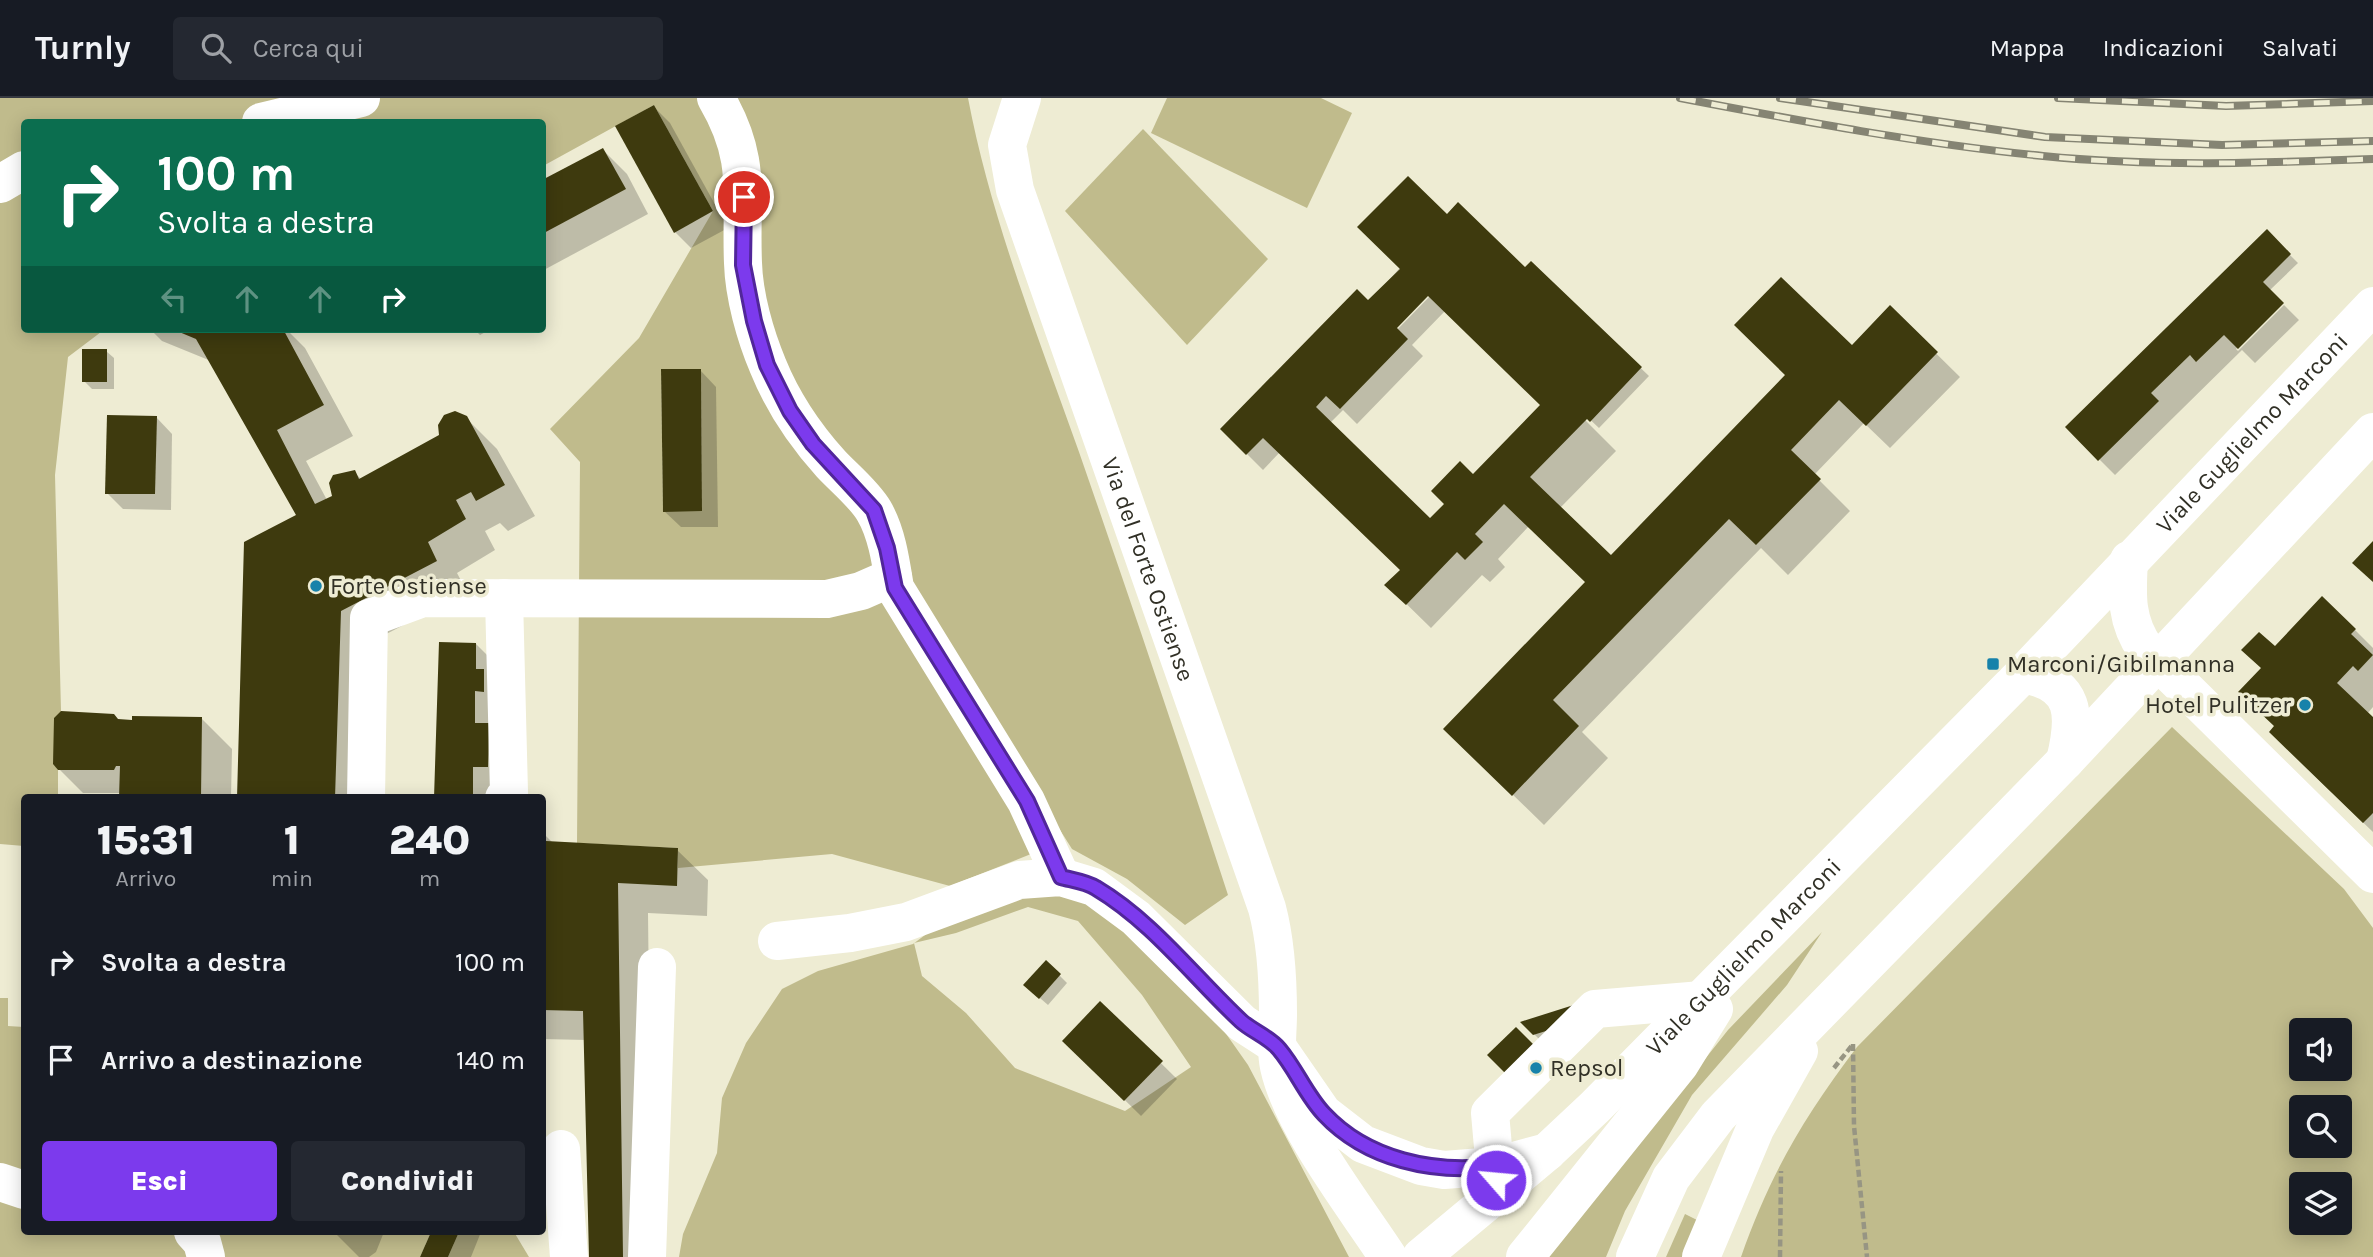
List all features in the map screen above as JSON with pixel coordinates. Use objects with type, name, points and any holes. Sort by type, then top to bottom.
[{"type":"main road","points":[[274,119],[361,98]]},
{"type":"main road","points":[[716,98],[732,124],[740,148],[744,174],[743,265],[754,321],[767,365],[790,411],[813,444],[874,510],[887,548],[895,588],[1027,801],[1061,877]]},
{"type":"main road","name":"Via del Forte Ostiense","points":[[1022,98],[1007,145],[1015,190],[1267,908],[1273,931],[1278,987],[1276,1045],[1291,1105],[1388,1257]]},
{"type":"main road","points":[[0,184],[21,172]]},
{"type":"main road","name":"Viale Guglielmo Marconi","points":[[1421,1257],[1496,1180],[1547,1152],[1702,1000],[2023,674],[2373,306]]},
{"type":"main road","points":[[1635,1257],[1658,1201],[1692,1149],[1732,1100],[2065,761],[2373,432]]},
{"type":"main road","points":[[2129,560],[2127,604],[2137,638],[2157,662],[2373,874]]},
{"type":"main road","points":[[366,794],[369,618],[423,598],[827,598],[861,591],[893,576]]},
{"type":"main road","points":[[504,598],[508,794]]},
{"type":"main road","points":[[2023,674],[2053,684],[2070,705],[2073,728],[2065,761]]},
{"type":"main road","points":[[778,941],[850,933],[906,922],[1019,880],[1061,877],[1094,887],[1136,918],[1242,1023],[1276,1045],[1323,1113],[1343,1132],[1363,1144],[1421,1166],[1496,1180],[1490,1112],[1595,1009],[1702,1000]]},
{"type":"main road","points":[[1525,1257],[1680,1064],[1752,948]]},
{"type":"main road","points":[[647,1257],[657,967]]},
{"type":"main road","points":[[1701,1257],[1755,1129],[1826,1007]]},
{"type":"main road","points":[[561,1149],[569,1257]]},
{"type":"main road","points":[[0,1182],[21,1190]]},
{"type":"main road","points":[[196,1235],[202,1242],[206,1257]]},
{"type":"path","points":[[1828,1077],[1853,1044],[1854,1126],[1867,1257]]},
{"type":"path","points":[[1780,1257],[1782,1158]]},
{"type":"shaded area","points":[[0,98],[968,98],[1002,233],[1117,562],[1228,895],[1185,925],[1127,879],[1072,849],[1038,795],[1031,854],[950,886],[832,854],[678,868],[678,848],[577,843],[580,462],[550,429],[639,338],[713,211],[654,105],[546,164],[546,119],[21,119],[21,333],[100,333],[68,357],[55,475],[61,711],[53,763],[58,770],[58,794],[21,794],[21,846],[0,844]],"holes":[[[661,369],[701,369],[702,511],[663,511]]]},
{"type":"shaded area","points":[[1167,98],[1321,98],[1352,113],[1307,208],[1151,133]]},
{"type":"shaded area","points":[[1143,129],[1268,259],[1187,345],[1065,211]]},
{"type":"shaded area","points":[[2172,727],[2344,889],[2373,928],[2373,1257],[1741,1257],[1776,1173],[1821,1098],[1857,1047]]},
{"type":"shaded area","points":[[1068,892],[1101,905],[1203,1001],[1248,1065],[1349,1257],[679,1257],[683,1234],[717,1153],[722,1098],[746,1043],[782,989],[818,971],[914,943],[937,926],[1031,895]],"holes":[[[1028,907],[1078,921],[1142,995],[1191,1067],[1125,1111],[1015,1068],[966,1013],[922,976],[914,943],[956,933]]]},
{"type":"shaded area","points":[[1822,932],[1787,985],[1692,1095],[1625,1211],[1606,1257],[1548,1257],[1728,1030]]},
{"type":"shaded area","points":[[0,998],[8,998],[8,1026],[21,1027],[21,1235],[430,1235],[420,1257],[0,1257]]},
{"type":"shaded area","points":[[1685,1214],[1697,1220],[1688,1257],[1666,1257]]},
{"type":"shaded area","points":[[458,1235],[516,1235],[529,1257],[448,1257]]},
{"type":"building","points":[[654,105],[713,211],[674,233],[615,126]]},
{"type":"building","points":[[603,148],[626,189],[546,232],[546,178]]},
{"type":"building","points":[[1408,176],[1447,214],[1458,202],[1525,267],[1531,261],[1642,367],[1590,422],[1587,419],[1530,477],[1611,555],[1785,375],[1734,325],[1781,277],[1852,345],[1890,305],[1938,352],[1866,426],[1839,400],[1791,450],[1821,479],[1756,545],[1729,519],[1553,700],[1579,726],[1512,796],[1443,729],[1585,582],[1504,504],[1475,534],[1483,542],[1465,560],[1457,552],[1406,605],[1384,585],[1400,570],[1263,438],[1246,455],[1220,429],[1357,289],[1368,300],[1400,269],[1357,227]],"holes":[[[1428,296],[1540,405],[1473,474],[1460,461],[1431,491],[1444,504],[1430,518],[1316,407],[1326,396],[1340,409],[1408,339],[1397,328]]]},
{"type":"building","points":[[2267,229],[2291,254],[2263,282],[2284,303],[2238,349],[2224,335],[2196,362],[2190,355],[2151,393],[2159,401],[2098,461],[2065,427]]},
{"type":"building","name":"Forte Ostiense","points":[[182,333],[285,333],[324,405],[277,430],[315,504],[332,496],[329,483],[333,475],[355,470],[359,479],[439,435],[438,425],[444,415],[455,411],[467,416],[505,485],[476,501],[471,492],[456,500],[466,519],[428,542],[437,561],[341,611],[335,794],[237,794],[244,542],[296,515],[196,339]]},
{"type":"building","points":[[82,349],[107,349],[107,382],[82,382]]},
{"type":"building","points":[[661,369],[701,369],[702,511],[663,512]]},
{"type":"building","points":[[107,415],[157,416],[155,494],[105,494]]},
{"type":"building","points":[[2373,541],[2373,582],[2352,563]]},
{"type":"building","name":"Hotel Pulitzer","points":[[2322,596],[2356,629],[2351,634],[2373,655],[2358,671],[2353,666],[2337,683],[2373,717],[2373,813],[2363,823],[2269,732],[2274,726],[2238,692],[2261,668],[2241,650],[2259,632],[2275,646]]},
{"type":"building","points":[[439,642],[476,643],[476,669],[484,669],[484,692],[475,691],[475,723],[489,723],[488,767],[473,767],[473,794],[434,794]]},
{"type":"building","points":[[61,711],[114,714],[118,719],[132,720],[132,716],[202,717],[201,794],[119,794],[120,766],[116,766],[114,770],[58,770],[53,764],[54,718]]},
{"type":"building","points":[[546,841],[678,848],[677,886],[618,883],[623,1257],[589,1257],[583,1011],[546,1010]]},
{"type":"building","points":[[1046,960],[1061,974],[1039,999],[1023,985]]},
{"type":"building","points":[[1100,1001],[1163,1061],[1124,1101],[1062,1041]]},
{"type":"building","points":[[1580,1003],[1585,1019],[1533,1035],[1520,1022]]},
{"type":"building","points":[[1516,1027],[1541,1052],[1512,1080],[1487,1055]]},
{"type":"building","points":[[430,1235],[458,1235],[448,1257],[420,1257]]},
{"type":"railway","points":[[1680,98],[1907,138],[2043,156],[2167,163],[2373,159]]},
{"type":"railway","points":[[1780,98],[2045,137],[2222,145],[2373,141]]},
{"type":"railway","points":[[2058,98],[2226,106],[2373,101]]},
{"type":"place","name":"Forte Ostiense","points":[[316,586]]},
{"type":"place","name":"Marconi/Gibilmanna","points":[[1993,664]]},
{"type":"place","name":"Hotel Pulitzer","points":[[2305,705]]},
{"type":"place","name":"Repsol","points":[[1536,1068]]},
{"type":"route","points":[[744,197],[743,265],[754,321],[767,365],[790,411],[813,444],[874,510],[887,548],[895,588],[1027,801],[1061,877],[1094,887],[1136,918],[1195,973],[1242,1023],[1276,1045],[1323,1113],[1343,1132],[1363,1144],[1421,1166],[1469,1170],[1495,1166],[1496,1180]]}]
